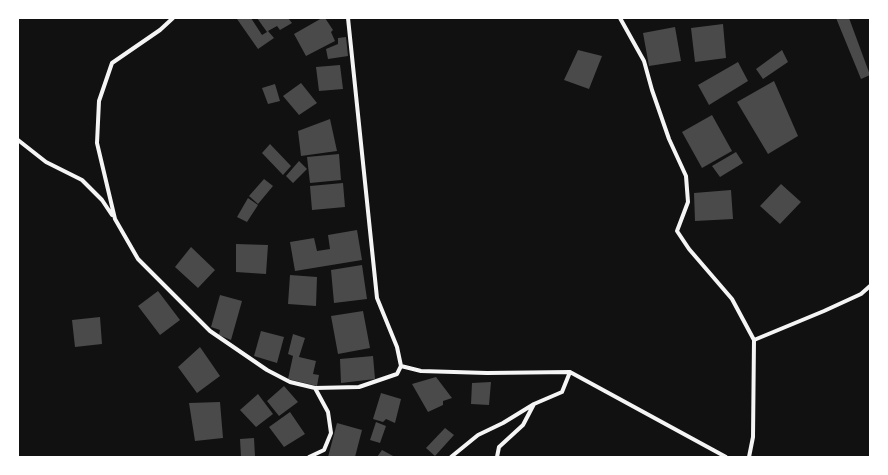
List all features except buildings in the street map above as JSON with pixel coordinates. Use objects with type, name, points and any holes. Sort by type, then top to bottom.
[{"type":"street","points":[[115,219],[97,143],[99,101],[112,63],[160,30],[173,18]]},
{"type":"street","points":[[18,140],[46,162],[82,180],[102,200],[115,219],[138,259],[210,331],[267,370],[290,382],[316,388],[359,387],[397,374],[401,366],[397,347],[377,298],[348,18]]},
{"type":"street","points":[[620,18],[644,61],[652,90],[669,139],[686,176],[688,202],[677,231],[689,249],[732,299],[754,340],[753,438],[749,457]]},
{"type":"street","points":[[754,340],[861,294],[870,286]]},
{"type":"street","points":[[401,366],[421,372],[570,372],[726,457]]},
{"type":"street","points":[[451,457],[478,436],[534,404],[562,392],[570,372]]},
{"type":"street","points":[[310,457],[324,450],[331,433],[328,412],[316,388]]},
{"type":"street","points":[[497,457],[499,447],[523,425],[534,404]]}]
